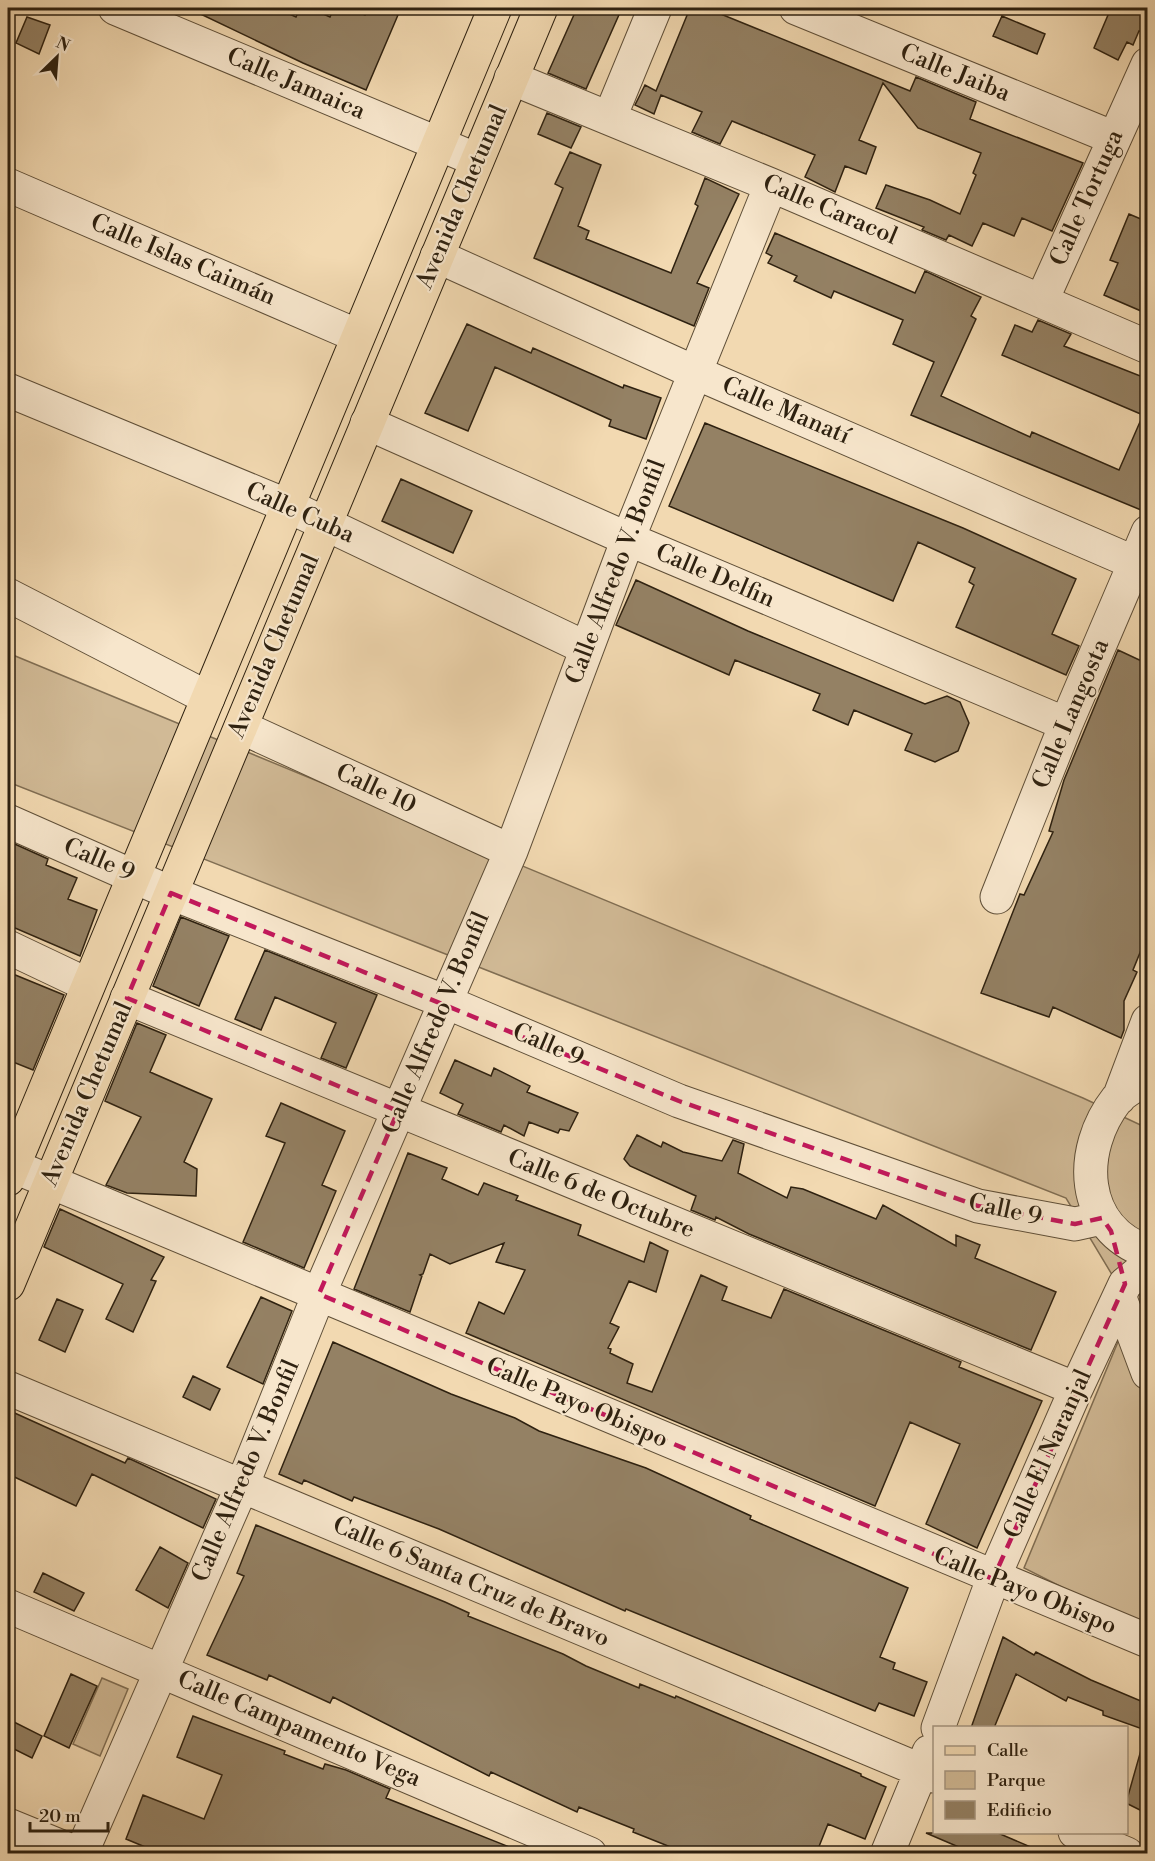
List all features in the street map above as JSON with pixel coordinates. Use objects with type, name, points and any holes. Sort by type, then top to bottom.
[{"type":"main road","name":"Avenida Chetumal","points":[[9,1170],[495,8]]},
{"type":"main road","name":"Avenida Chetumal","points":[[8,1284],[541,8]]},
{"type":"street","name":"Calle Jamaica","points":[[115,8],[477,160]]},
{"type":"street","points":[[610,117],[655,8]]},
{"type":"street","name":"Calle Jaiba","points":[[796,8],[1114,138]]},
{"type":"street","name":"Calle Tortuga","points":[[1042,300],[1148,64]]},
{"type":"street","name":"Calle Caracol","points":[[511,78],[610,117],[1148,347]]},
{"type":"street","name":"Calle Islas Caimán","points":[[8,185],[358,336]]},
{"type":"street","name":"Calle Alfredo V. Bonfil","points":[[80,1854],[242,1486],[319,1294],[510,851],[628,539],[771,185]]},
{"type":"street","name":"Calle Manatí","points":[[437,256],[694,372],[1135,563]]},
{"type":"street","name":"Calle Cuba","points":[[8,390],[288,506],[586,648]]},
{"type":"street","name":"Calle Delfin","points":[[367,423],[628,539],[1065,724]]},
{"type":"street","name":"Calle Langosta","points":[[997,897],[1065,724],[1148,532]]},
{"type":"street","points":[[8,595],[208,698]]},
{"type":"street","name":"Calle 10","points":[[241,726],[510,851]]},
{"type":"street","name":"Calle 9","points":[[8,821],[171,893],[446,1002],[679,1101],[978,1206],[1075,1224],[1107,1225]]},
{"type":"street","points":[[8,947],[88,985]]},
{"type":"street","name":"Calle 6 de Octubre","points":[[127,998],[1076,1389]]},
{"type":"street","points":[[1147,1027],[1119,1098],[1097,1132],[1089,1183],[1131,1282],[1148,1373]]},
{"type":"street","points":[[1119,1098],[1148,1078]]},
{"type":"street","name":"Calle Payo Obispo","points":[[9,1170],[50,1184],[319,1294],[993,1579],[1148,1641]]},
{"type":"street","points":[[1107,1225],[1135,1247],[1148,1252]]},
{"type":"street","name":"Calle El Naranjal","points":[[939,1726],[993,1579],[1076,1389],[1131,1282]]},
{"type":"street","name":"Calle 6 Santa Cruz de Bravo","points":[[8,1388],[928,1774]]},
{"type":"street","name":"Calle Campamento Vega","points":[[8,1606],[590,1854]]},
{"type":"street","points":[[887,1854],[928,1774],[933,1742]]},
{"type":"street","points":[[8,1825],[80,1854]]},
{"type":"street","points":[[1077,1834],[1127,1854]]},
{"type":"highlighted area","points":[[171,893],[679,1101],[978,1206],[1075,1224],[1102,1218],[1111,1231],[1125,1284],[993,1579],[319,1294],[398,1111],[127,998]]},
{"type":"green space","points":[[8,653],[1083,1098],[1147,1128],[1147,1630],[1024,1568],[1132,1308],[1066,1198],[8,782]]},
{"type":"green space","points":[[102,1678],[128,1689],[100,1756],[73,1744]]},
{"type":"building","points":[[188,8],[276,8],[296,17],[300,8],[310,8],[330,17],[334,8],[349,8],[365,15],[368,8],[381,8],[398,15],[366,90],[303,63]]},
{"type":"building","points":[[577,8],[622,8],[586,89],[548,73]]},
{"type":"building","points":[[690,8],[706,8],[910,91],[916,77],[976,102],[970,119],[1083,163],[1052,231],[1022,218],[1014,236],[983,223],[972,246],[949,235],[946,240],[922,230],[924,227],[876,208],[886,185],[930,200],[960,214],[976,175],[973,173],[981,153],[918,128],[883,83],[859,140],[876,147],[866,174],[845,166],[835,192],[805,177],[815,155],[732,121],[720,144],[692,132],[702,112],[661,95],[654,114],[635,105],[645,85],[656,91]]},
{"type":"building","points":[[1111,8],[1148,8],[1148,34],[1139,31],[1133,45],[1127,42],[1118,60],[1094,48]]},
{"type":"building","points":[[1002,16],[1045,34],[1037,54],[993,36]]},
{"type":"building","points":[[27,17],[50,25],[39,54],[16,43]]},
{"type":"building","points":[[547,113],[581,127],[571,148],[538,134]]},
{"type":"building","points":[[570,152],[601,165],[578,226],[589,231],[586,239],[671,273],[698,206],[695,204],[705,178],[739,194],[697,283],[709,288],[694,326],[534,258],[563,188],[555,184]]},
{"type":"building","points":[[1129,214],[1148,222],[1148,314],[1104,295],[1118,263],[1110,260]]},
{"type":"building","points":[[775,233],[915,293],[925,271],[981,297],[971,316],[976,319],[941,396],[1030,437],[1032,432],[1119,470],[1143,415],[1002,355],[1015,325],[1032,332],[1038,320],[1071,334],[1064,346],[1148,379],[1148,496],[1141,510],[911,415],[934,362],[893,344],[903,320],[834,291],[831,298],[794,281],[797,276],[768,263],[772,256],[766,253]]},
{"type":"building","points":[[467,324],[531,353],[533,348],[623,388],[624,385],[661,398],[646,439],[609,426],[611,420],[495,367],[468,431],[425,413]]},
{"type":"building","points":[[705,423],[963,528],[1076,579],[1052,634],[1079,646],[1066,675],[956,627],[974,585],[969,582],[975,568],[918,542],[893,601],[669,506]]},
{"type":"building","points":[[401,479],[472,511],[453,553],[382,521]]},
{"type":"building","points":[[636,580],[748,631],[925,704],[947,696],[960,702],[969,723],[958,751],[935,762],[905,750],[912,734],[854,710],[848,725],[813,710],[820,694],[735,660],[729,675],[616,625]]},
{"type":"building","points":[[1118,650],[1148,664],[1148,933],[1133,970],[1137,972],[1124,1001],[1124,1030],[1121,1038],[1053,1007],[1049,1017],[981,993],[1020,894],[1024,895],[1053,832],[1049,831],[1064,780]]},
{"type":"building","points":[[8,841],[48,859],[46,865],[77,878],[68,899],[97,910],[80,956],[8,925]]},
{"type":"building","points":[[181,917],[229,936],[199,1006],[153,986]]},
{"type":"building","points":[[265,950],[377,995],[346,1068],[321,1058],[336,1023],[275,997],[261,1030],[235,1019]]},
{"type":"building","points":[[8,972],[64,995],[33,1070],[8,1060]]},
{"type":"building","points":[[137,1023],[166,1035],[150,1072],[212,1099],[184,1162],[197,1169],[196,1196],[127,1193],[106,1185],[141,1117],[105,1101]]},
{"type":"building","points":[[455,1060],[491,1076],[494,1068],[530,1086],[527,1092],[578,1113],[569,1131],[560,1129],[558,1133],[529,1122],[524,1136],[504,1125],[501,1132],[458,1114],[463,1104],[440,1093]]},
{"type":"building","points":[[281,1103],[345,1131],[322,1185],[336,1191],[304,1268],[243,1242],[285,1143],[266,1136]]},
{"type":"building","points":[[637,1135],[661,1147],[663,1142],[683,1152],[722,1161],[733,1140],[744,1144],[738,1173],[787,1198],[791,1187],[803,1189],[876,1219],[883,1205],[956,1246],[956,1235],[980,1245],[975,1258],[1056,1292],[1031,1350],[749,1234],[716,1217],[715,1220],[691,1210],[696,1196],[630,1166],[624,1159]]},
{"type":"building","points":[[408,1153],[447,1168],[442,1179],[478,1195],[484,1183],[518,1196],[516,1200],[581,1225],[578,1235],[644,1262],[650,1242],[668,1251],[656,1292],[629,1281],[610,1323],[619,1327],[608,1348],[611,1349],[610,1353],[633,1364],[627,1383],[652,1392],[701,1275],[727,1287],[722,1300],[771,1318],[784,1289],[961,1362],[959,1367],[1042,1401],[977,1548],[926,1524],[960,1444],[910,1422],[875,1506],[466,1333],[479,1302],[504,1314],[525,1270],[496,1262],[504,1243],[450,1264],[430,1254],[423,1274],[420,1275],[422,1276],[410,1312],[354,1289]]},
{"type":"building","points":[[60,1209],[164,1257],[151,1280],[156,1281],[133,1332],[106,1319],[123,1284],[44,1247]]},
{"type":"building","points":[[261,1297],[292,1311],[263,1384],[227,1367]]},
{"type":"building","points":[[57,1299],[83,1310],[65,1352],[39,1340]]},
{"type":"building","points":[[333,1342],[451,1394],[515,1418],[539,1431],[646,1468],[751,1516],[750,1519],[908,1588],[880,1657],[895,1663],[893,1669],[927,1682],[914,1716],[879,1703],[875,1711],[626,1609],[625,1611],[439,1529],[354,1497],[352,1501],[304,1480],[302,1484],[279,1474]]},
{"type":"building","points":[[193,1376],[220,1389],[210,1410],[183,1397]]},
{"type":"building","points":[[8,1410],[125,1463],[128,1458],[216,1499],[203,1528],[92,1474],[76,1506],[8,1474]]},
{"type":"building","points":[[256,1525],[445,1602],[469,1613],[468,1616],[563,1654],[639,1688],[640,1684],[675,1698],[676,1696],[861,1774],[886,1787],[865,1839],[828,1824],[816,1854],[688,1854],[579,1807],[577,1812],[491,1772],[489,1776],[333,1697],[330,1703],[269,1675],[267,1680],[207,1655],[244,1576],[237,1573]]},
{"type":"building","points":[[160,1547],[188,1563],[168,1608],[136,1590]]},
{"type":"building","points":[[43,1573],[84,1593],[74,1611],[34,1592]]},
{"type":"building","points":[[1003,1637],[1034,1655],[1036,1652],[1091,1680],[1148,1704],[1148,1731],[1103,1715],[1103,1711],[1068,1697],[1066,1701],[1016,1674],[995,1726],[972,1726]]},
{"type":"building","points":[[71,1674],[97,1686],[69,1748],[44,1736]]},
{"type":"building","points":[[193,1716],[285,1751],[284,1754],[323,1769],[325,1764],[346,1770],[390,1789],[386,1798],[527,1854],[162,1854],[126,1839],[143,1795],[204,1819],[222,1775],[177,1757]]},
{"type":"building","points":[[8,1719],[42,1736],[32,1758],[8,1746]]},
{"type":"building","points":[[1143,1743],[1148,1744],[1148,1814],[1128,1804],[1128,1796]]},
{"type":"building","points":[[926,1833],[1000,1834],[1047,1854],[975,1854]]}]
